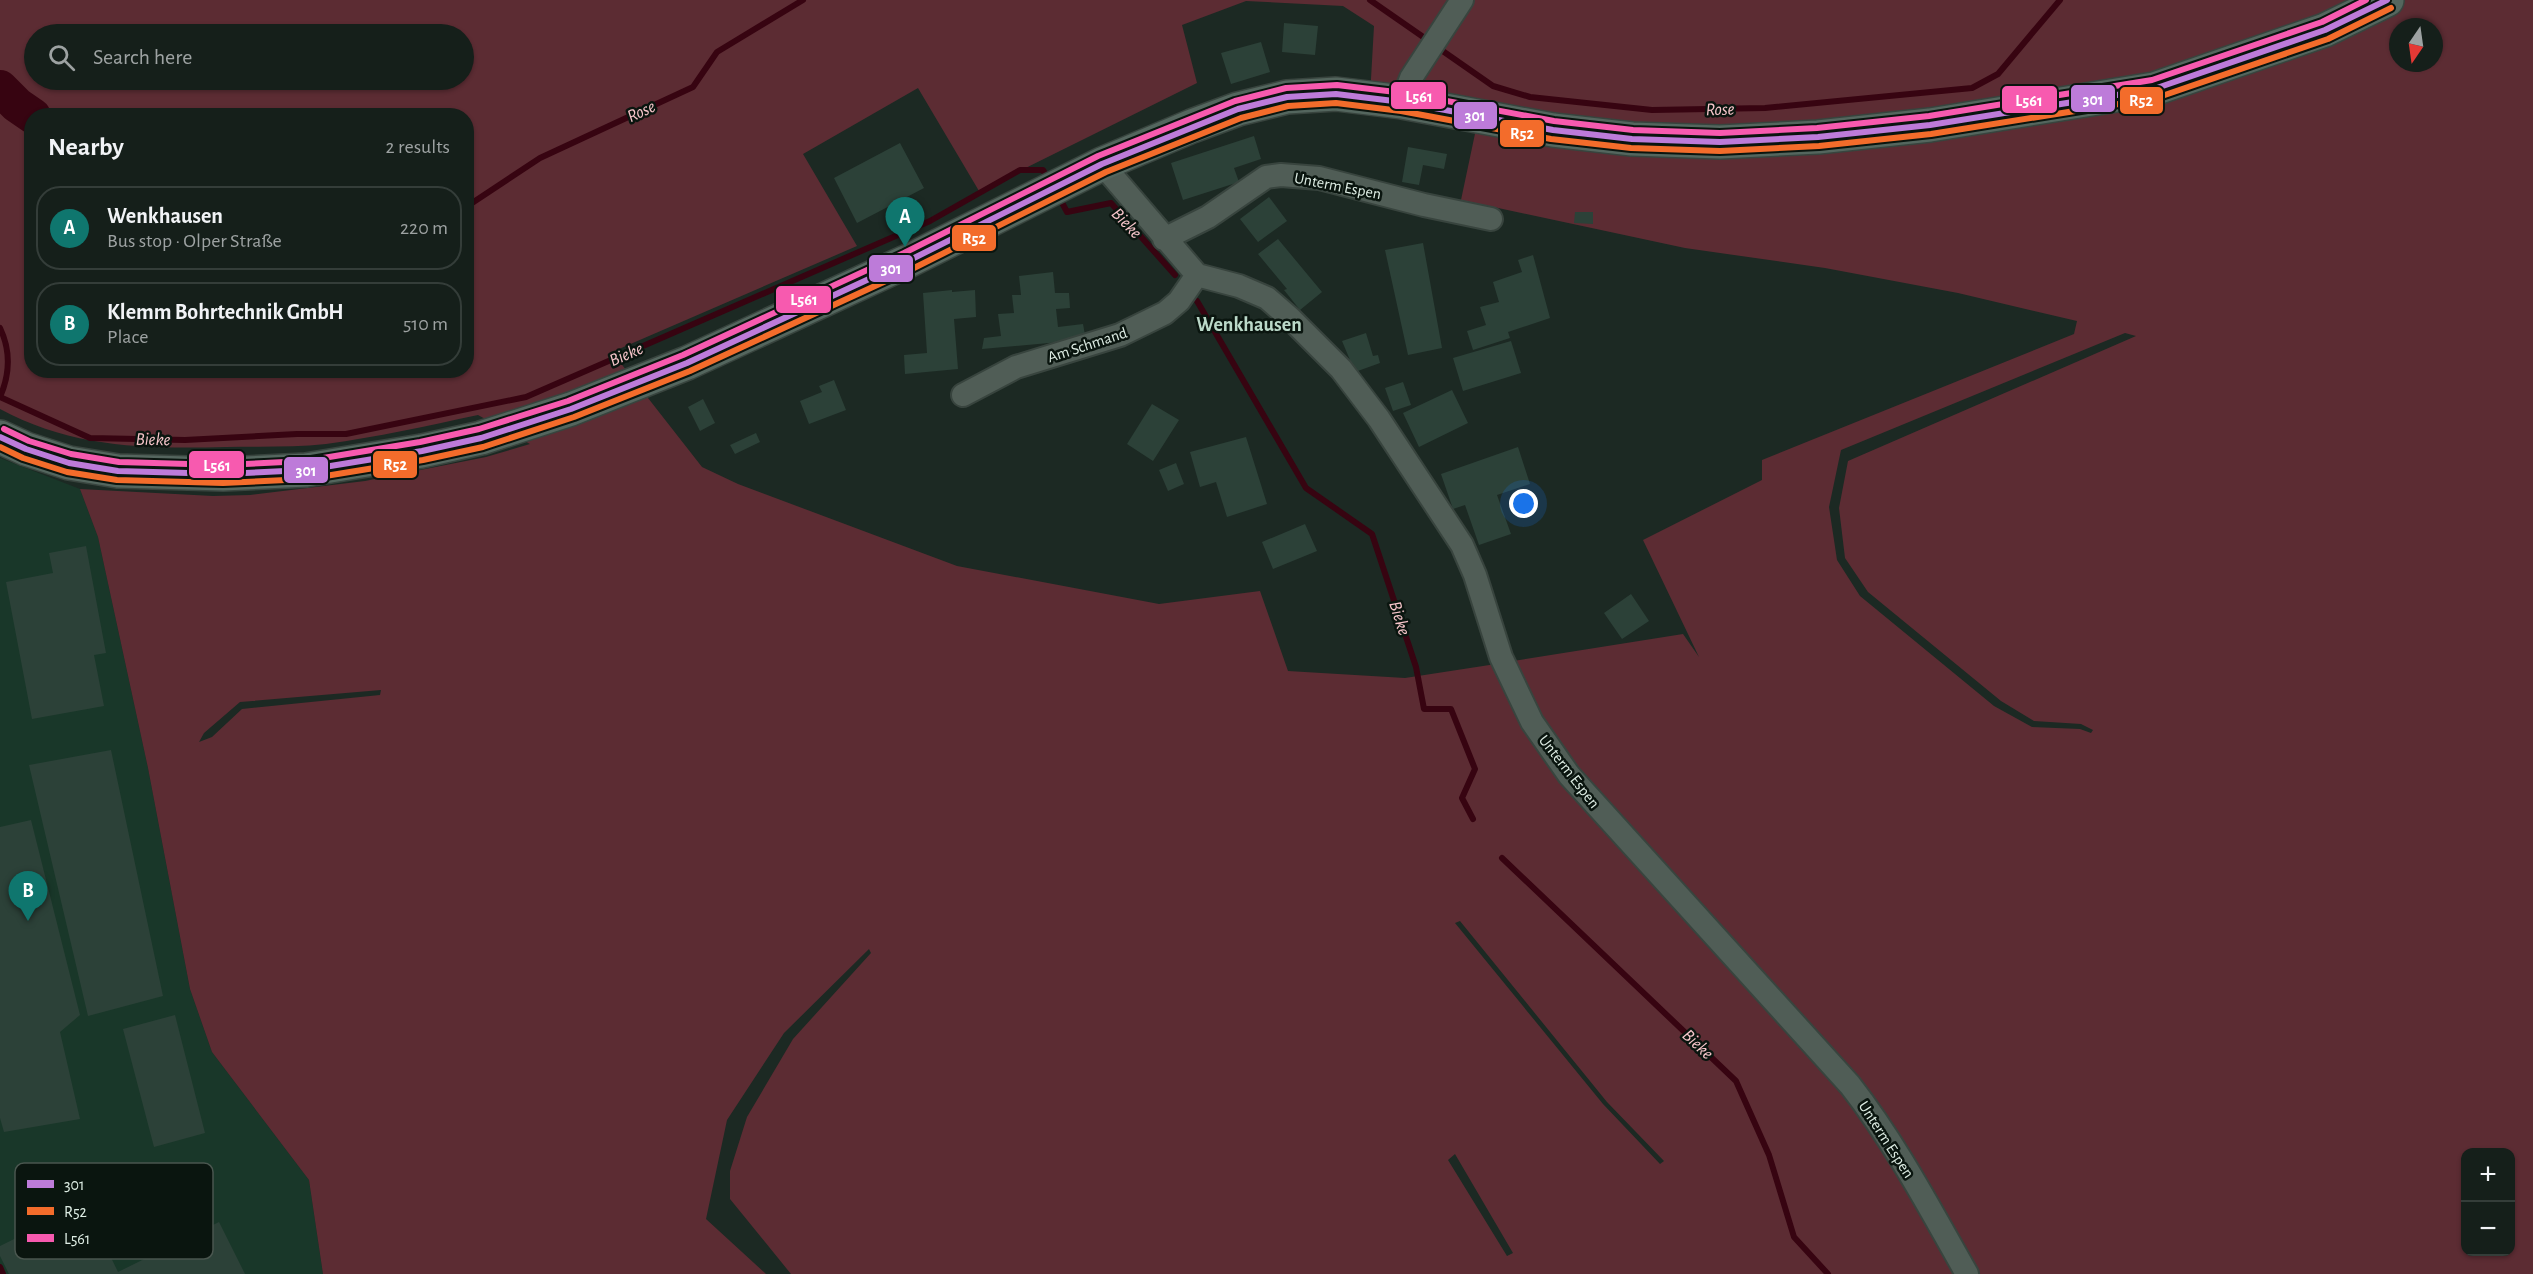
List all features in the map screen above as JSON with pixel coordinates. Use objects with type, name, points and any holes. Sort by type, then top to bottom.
[{"type":"main road","points":[[0,437],[26,449],[69,463],[118,471],[223,474],[306,470],[422,451],[526,425],[687,363],[908,261],[1102,164],[1238,109],[1287,97],[1336,94],[1402,102],[1553,130],[1632,139],[1720,142],[1818,138],[1930,125],[2154,89],[2325,30],[2387,0]]},
{"type":"street","points":[[1402,102],[1420,62],[1461,2]]},
{"type":"street","points":[[1102,164],[1197,275]]},
{"type":"street","name":"Unterm Espen","points":[[1164,239],[1208,217],[1266,177],[1281,175],[1319,178],[1424,205],[1491,219]]},
{"type":"street","name":"Unterm Espen","points":[[1197,275],[1239,286],[1267,298],[1341,369],[1434,499],[1462,545],[1475,575],[1497,648],[1532,722],[1569,775],[1850,1085],[1876,1118],[1899,1154],[1967,1274]]},
{"type":"street","name":"Am Schmand","points":[[963,395],[1016,367],[1120,335],[1159,317],[1179,301],[1197,275]]},
{"type":"shaded area","points":[[0,0],[2533,0],[2533,1274],[1974,1274],[1907,1152],[1856,1082],[1772,993],[1529,712],[1507,662],[1683,634],[1699,657],[1643,540],[1762,480],[1762,460],[2074,334],[2077,321],[1958,293],[1825,268],[1685,248],[1461,200],[1476,129],[1369,114],[1374,26],[1343,6],[1246,1],[1182,25],[1197,83],[979,191],[918,88],[803,154],[857,246],[612,352],[702,467],[738,484],[957,566],[1159,604],[1260,591],[1288,671],[1405,678],[1496,664],[1515,714],[1527,733],[1763,998],[1845,1086],[1893,1154],[1961,1274],[791,1274],[730,1199],[730,1171],[747,1117],[793,1039],[871,953],[869,949],[784,1033],[727,1120],[706,1219],[766,1274],[323,1274],[309,1180],[212,1052],[190,989],[148,768],[98,537],[80,489],[213,496],[250,495],[365,481],[486,457],[530,444],[478,415],[383,435],[314,445],[196,448],[138,446],[82,439],[54,432],[0,409]],"holes":[[[2125,333],[2136,336],[1848,461],[1839,508],[1845,558],[1868,592],[2001,701],[2034,721],[2081,724],[2093,730],[2091,733],[2080,729],[2032,727],[1994,706],[1860,596],[1837,560],[1829,507],[1841,450]],[[381,690],[380,695],[242,709],[212,737],[199,742],[204,733],[240,702]],[[1460,921],[1607,1102],[1664,1161],[1660,1164],[1603,1104],[1455,923]],[[1455,1154],[1513,1253],[1507,1256],[1448,1160]]]},
{"type":"shaded area","points":[[0,458],[80,489],[98,537],[148,768],[190,989],[212,1052],[309,1180],[323,1274],[0,1274]]},
{"type":"building","points":[[1284,23],[1318,26],[1315,55],[1282,52]]},
{"type":"building","points":[[1261,42],[1270,72],[1231,84],[1221,53]]},
{"type":"building","points":[[1254,136],[1261,159],[1234,168],[1239,182],[1183,200],[1171,163]]},
{"type":"building","points":[[900,143],[924,188],[857,223],[834,178]]},
{"type":"building","points":[[1408,147],[1447,154],[1444,169],[1423,165],[1419,185],[1402,182]]},
{"type":"building","points":[[1269,197],[1287,221],[1258,242],[1240,219]]},
{"type":"building","points":[[1575,212],[1593,212],[1593,224],[1574,223]]},
{"type":"building","points":[[1278,239],[1322,292],[1300,310],[1284,290],[1287,289],[1258,254]]},
{"type":"building","points":[[1423,243],[1442,348],[1408,355],[1385,250]]},
{"type":"building","points":[[1533,255],[1550,318],[1508,332],[1510,338],[1473,350],[1467,331],[1486,325],[1480,307],[1499,302],[1493,282],[1522,272],[1518,260]]},
{"type":"building","points":[[1053,272],[1055,293],[1069,293],[1070,308],[1056,309],[1058,327],[1083,324],[1085,335],[1060,342],[982,349],[984,338],[1001,336],[998,314],[1014,313],[1012,295],[1021,295],[1019,276]]},
{"type":"building","points":[[952,290],[952,292],[975,290],[976,317],[954,319],[958,369],[905,374],[904,355],[927,353],[923,293]]},
{"type":"building","points":[[1366,333],[1373,356],[1378,355],[1380,363],[1355,372],[1342,341]]},
{"type":"building","points":[[1511,341],[1521,373],[1463,391],[1453,358]]},
{"type":"building","points":[[834,380],[846,410],[809,424],[800,401],[822,392],[819,386]]},
{"type":"building","points":[[1403,382],[1411,405],[1393,411],[1385,388]]},
{"type":"building","points":[[1452,390],[1468,423],[1419,447],[1403,413]]},
{"type":"building","points":[[703,399],[715,423],[700,431],[688,407]]},
{"type":"building","points":[[1152,404],[1179,420],[1153,461],[1127,444]]},
{"type":"building","points":[[756,433],[760,442],[735,454],[730,445]]},
{"type":"building","points":[[1246,437],[1267,504],[1227,517],[1216,482],[1200,487],[1190,452]]},
{"type":"building","points":[[1518,447],[1530,484],[1497,495],[1511,534],[1479,545],[1465,505],[1453,509],[1441,474]]},
{"type":"building","points":[[1176,463],[1184,484],[1168,491],[1159,470]]},
{"type":"building","points":[[1305,524],[1317,551],[1273,569],[1262,542]]},
{"type":"building","points":[[86,546],[106,653],[94,655],[104,706],[32,719],[6,582],[53,573],[49,553]]},
{"type":"building","points":[[1631,594],[1649,621],[1622,639],[1604,613]]},
{"type":"building","points":[[111,750],[163,996],[88,1016],[29,765]]},
{"type":"building","points":[[31,820],[80,1015],[60,1032],[80,1119],[4,1132],[0,1118],[0,827]]},
{"type":"building","points":[[175,1015],[205,1133],[154,1147],[123,1029]]},
{"type":"building","points":[[219,1222],[245,1274],[9,1274],[0,1256],[0,1246],[15,1239],[15,1259],[112,1259],[118,1272],[144,1259],[213,1259],[213,1225]]},
{"type":"waterway","name":"Rose","points":[[474,202],[540,158],[693,87],[717,52],[803,0]]},
{"type":"waterway","name":"Rose","points":[[1370,0],[1429,41]]},
{"type":"waterway","name":"Rose","points":[[1437,47],[1493,86],[1530,97],[1652,110],[1765,108],[1972,88],[1998,74],[2060,0]]},
{"type":"waterway","name":"Rose","points":[[0,88],[24,110]]},
{"type":"waterway","name":"Bieke","points":[[0,397],[90,438],[185,440],[297,434],[346,434],[526,397],[930,221],[1020,170],[1043,170],[1049,181]]},
{"type":"waterway","name":"Bieke","points":[[1059,197],[1067,212],[1111,203],[1175,275]]},
{"type":"waterway","name":"Bieke","points":[[1197,301],[1306,488],[1372,534],[1416,667],[1424,709],[1451,709],[1475,769],[1462,798],[1473,819]]},
{"type":"waterway","points":[[0,328],[6,345],[8,362],[6,380],[0,397]]},
{"type":"waterway","name":"Bieke","points":[[1502,858],[1736,1081],[1769,1155],[1794,1237],[1828,1274]]},
{"type":"waterway","points":[[0,1267],[3,1274]]},
{"type":"transit line","name":"L561","points":[[4,429],[29,441],[71,454],[119,462],[223,465],[305,461],[420,442],[479,429],[568,401],[683,355],[904,253],[1098,156],[1235,101],[1286,88],[1337,85],[1404,93],[1554,121],[1633,130],[1720,133],[1817,128],[1929,116],[2152,80],[2322,22],[2366,0]]},
{"type":"transit line","name":"301","points":[[0,437],[26,449],[69,463],[118,471],[223,474],[306,470],[422,451],[481,438],[571,409],[687,363],[908,261],[1102,164],[1238,109],[1287,97],[1336,94],[1402,102],[1553,130],[1632,139],[1720,142],[1818,137],[1930,125],[2154,89],[2325,30],[2387,0]]},
{"type":"transit line","name":"R52","points":[[0,447],[23,458],[67,472],[117,480],[223,483],[307,479],[423,460],[483,447],[574,417],[690,371],[912,269],[1106,172],[1241,118],[1288,106],[1336,103],[1401,111],[1551,139],[1631,148],[1720,151],[1819,146],[1931,134],[2156,98],[2328,39],[2391,8]]},
{"type":"place","name":"Wenkhausen","points":[[905,247]]},
{"type":"place","name":"Klemm Bohrtechnik GmbH","points":[[28,921]]},
{"type":"district","name":"Wenkhausen","points":[[1249,324]]}]
